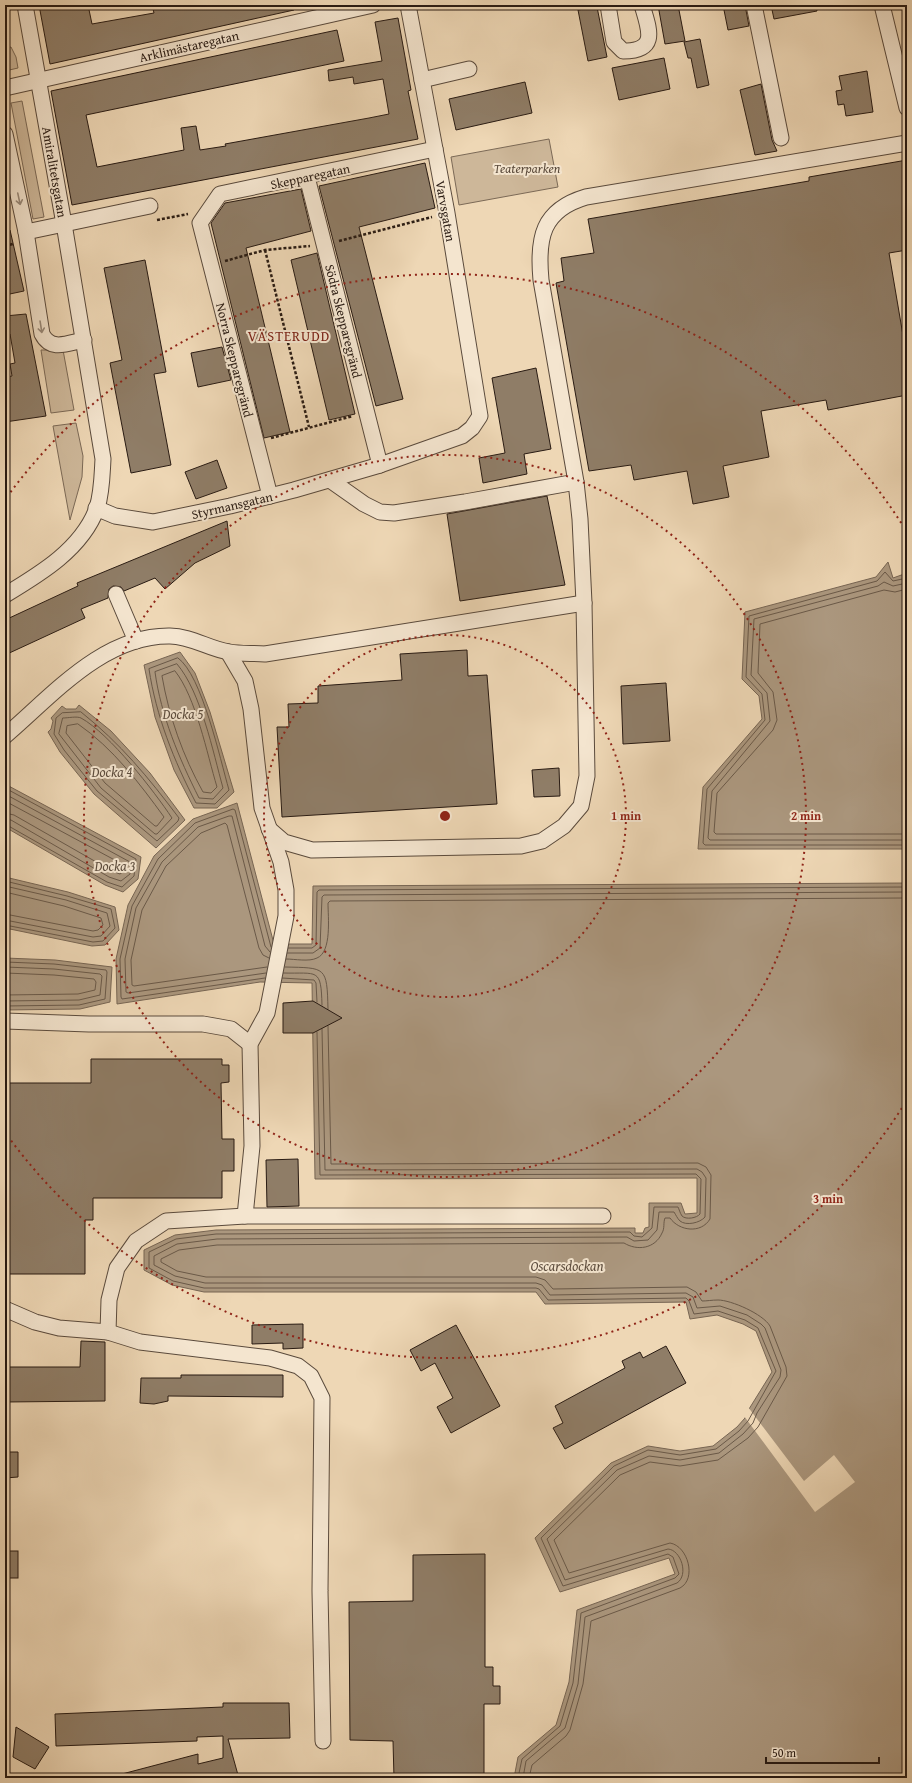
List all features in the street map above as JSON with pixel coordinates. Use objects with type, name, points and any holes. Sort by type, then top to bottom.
[{"type":"street","name":"Amiralitetsgatan","points":[[25,5],[84,340],[103,459],[102,486],[96,508]]},
{"type":"street","name":"Arklimästaregatan","points":[[5,88],[373,5]]},
{"type":"street","name":"Varvsgatan","points":[[409,5],[480,416]]},
{"type":"street","points":[[608,5],[614,42],[623,51],[636,51],[646,45],[650,32],[642,5]]},
{"type":"street","points":[[754,5],[781,138]]},
{"type":"street","points":[[882,5],[907,108]]},
{"type":"street","points":[[422,80],[469,69]]},
{"type":"street","points":[[5,134],[26,232],[42,334],[46,342],[54,345],[84,340]]},
{"type":"street","points":[[269,829],[284,842],[312,850],[521,846],[542,841],[564,826],[581,806],[587,776],[584,603],[576,482],[545,308],[539,256],[542,235],[552,215],[569,202],[586,197],[907,143]]},
{"type":"street","name":"Skepparegatan","points":[[200,223],[220,194],[435,149]]},
{"type":"street","name":"Södra Skepparegränd","points":[[307,177],[380,465]]},
{"type":"street","points":[[26,232],[150,206]]},
{"type":"street","name":"Norra Skepparegränd","points":[[200,223],[270,496]]},
{"type":"street","name":"Styrmansgatan","points":[[96,508],[115,516],[153,522],[270,496],[380,465],[462,436],[472,428],[480,416]]},
{"type":"street","points":[[330,480],[364,504],[380,512],[394,513],[457,504],[576,482]]},
{"type":"street","points":[[5,595],[36,576],[67,551],[82,535],[96,508]]},
{"type":"street","points":[[116,594],[136,641]]},
{"type":"street","points":[[5,736],[82,669],[110,651],[146,637],[172,636],[202,642],[228,652],[265,654],[584,603]]},
{"type":"street","points":[[228,652],[245,681],[251,709],[262,808],[281,862],[286,890],[286,916],[267,1013],[250,1044],[252,1146],[245,1216]]},
{"type":"street","points":[[5,1021],[89,1024],[203,1024],[231,1029],[250,1044]]},
{"type":"street","points":[[108,1332],[109,1300],[117,1268],[136,1241],[166,1220],[245,1216],[603,1216]]},
{"type":"street","points":[[5,1309],[35,1322],[59,1328],[108,1332],[140,1342],[270,1358],[298,1366],[311,1376],[322,1398],[320,1591],[323,1741]]},
{"type":"path","points":[[153,221],[182,215]]},
{"type":"path","points":[[264,250],[309,427]]},
{"type":"path","points":[[256,442],[367,413]]},
{"type":"green space","points":[[11,47],[16,57],[18,68],[5,71],[5,48]]},
{"type":"green space","points":[[22,101],[44,217],[33,219],[11,103]]},
{"type":"green space","name":"Teaterparken","points":[[549,139],[558,187],[459,205],[451,157]]},
{"type":"green space","points":[[41,350],[63,350],[74,410],[51,413]]},
{"type":"green space","points":[[76,423],[83,456],[82,477],[70,520],[53,426]]},
{"type":"water","points":[[888,562],[893,578],[907,573],[907,849],[698,849],[703,787],[762,719],[759,696],[742,679],[745,612],[876,577]]},
{"type":"water","name":"Docka 5","points":[[180,652],[195,673],[210,712],[234,792],[217,808],[194,808],[174,770],[155,717],[144,665]]},
{"type":"water","name":"Docka 4","points":[[79,705],[111,731],[150,773],[185,820],[156,848],[94,794],[60,752],[48,732],[51,729],[53,721],[51,718],[62,706],[66,709],[76,709]]},
{"type":"water","name":"Docka 3","points":[[5,784],[141,857],[138,879],[123,892],[105,885],[5,827]]},
{"type":"water","name":"Oscarsdockan","points":[[237,803],[274,944],[312,944],[313,886],[907,883],[907,1778],[514,1778],[518,1757],[556,1725],[569,1682],[577,1610],[675,1574],[669,1558],[560,1592],[535,1538],[611,1463],[648,1446],[680,1451],[713,1446],[737,1427],[745,1418],[772,1372],[756,1331],[743,1324],[717,1315],[690,1319],[686,1302],[545,1304],[536,1292],[204,1292],[172,1285],[144,1270],[144,1250],[175,1235],[216,1230],[635,1228],[635,1233],[643,1233],[645,1228],[649,1227],[649,1203],[681,1203],[685,1214],[697,1213],[697,1178],[315,1179],[312,983],[260,982],[117,1004],[116,959],[128,905],[154,856],[193,819]]},
{"type":"water","points":[[5,877],[68,892],[115,907],[119,930],[105,945],[92,946],[5,928]]},
{"type":"water","points":[[5,958],[55,960],[112,967],[110,1002],[80,1009],[5,1010]]},
{"type":"pier","points":[[748,1407],[804,1481],[834,1455],[855,1482],[815,1512],[744,1416]]},
{"type":"building","points":[[39,5],[88,5],[92,24],[154,13],[152,5],[177,5],[178,8],[190,5],[294,5],[294,10],[50,64]]},
{"type":"building","points":[[658,5],[678,5],[685,41],[665,44]]},
{"type":"building","points":[[723,5],[745,5],[749,26],[728,30]]},
{"type":"building","points":[[771,5],[816,5],[817,11],[774,19]]},
{"type":"building","points":[[597,7],[607,57],[588,61],[578,10]]},
{"type":"building","points":[[398,18],[411,90],[408,91],[418,139],[72,205],[51,91],[337,30],[344,61],[86,115],[97,167],[184,150],[181,128],[196,126],[200,150],[226,146],[225,144],[389,114],[383,79],[354,84],[353,77],[329,81],[328,70],[382,61],[375,22]]},
{"type":"building","points":[[700,39],[709,85],[697,88],[691,58],[688,58],[684,42]]},
{"type":"building","points":[[664,58],[670,89],[619,100],[612,68]]},
{"type":"building","points":[[867,71],[873,112],[846,116],[844,104],[838,105],[836,91],[842,90],[839,76]]},
{"type":"building","points":[[525,82],[532,113],[456,130],[449,99]]},
{"type":"building","points":[[761,84],[772,140],[777,151],[755,155],[740,90]]},
{"type":"building","points":[[907,160],[907,250],[889,253],[907,359],[907,395],[828,410],[826,400],[761,411],[769,457],[723,466],[729,497],[693,504],[687,471],[634,480],[631,465],[589,471],[556,283],[564,281],[561,258],[594,253],[588,219],[809,181],[809,177]]},
{"type":"building","points":[[425,163],[435,208],[359,227],[403,399],[376,406],[319,186]]},
{"type":"building","points":[[301,189],[311,231],[246,248],[290,432],[264,438],[211,223],[225,203]]},
{"type":"building","points":[[5,230],[10,230],[24,291],[5,295]]},
{"type":"building","points":[[317,253],[355,414],[329,420],[291,260]]},
{"type":"building","points":[[145,260],[166,372],[154,374],[171,465],[131,473],[110,363],[122,360],[104,268]]},
{"type":"building","points":[[26,314],[46,416],[5,422],[5,391],[9,391],[6,377],[12,376],[10,364],[15,363],[10,334],[5,335],[5,316]]},
{"type":"building","points":[[222,347],[231,380],[198,387],[191,353]]},
{"type":"building","points":[[536,368],[551,449],[524,454],[527,474],[483,483],[479,458],[505,453],[492,378]]},
{"type":"building","points":[[217,460],[227,488],[196,499],[185,472]]},
{"type":"building","points":[[547,496],[565,585],[460,601],[447,514]]},
{"type":"building","points":[[227,521],[230,546],[195,563],[165,589],[155,578],[124,591],[121,587],[113,586],[109,589],[108,598],[81,609],[85,618],[5,655],[5,620],[78,586],[77,583]]},
{"type":"building","points":[[467,650],[468,676],[487,675],[497,804],[282,817],[277,727],[289,727],[288,704],[318,703],[318,686],[402,680],[400,654]]},
{"type":"building","points":[[666,683],[670,741],[623,744],[621,686]]},
{"type":"building","points":[[559,768],[560,796],[534,797],[532,770]]},
{"type":"building","points":[[313,1001],[342,1018],[313,1033],[283,1033],[283,1003]]},
{"type":"building","points":[[91,1059],[222,1059],[222,1065],[229,1065],[229,1082],[221,1083],[222,1139],[234,1139],[234,1171],[222,1171],[222,1198],[93,1198],[93,1220],[85,1220],[85,1274],[5,1274],[5,1083],[91,1083]]},
{"type":"building","points":[[298,1159],[299,1206],[267,1207],[266,1160]]},
{"type":"building","points":[[303,1324],[303,1348],[283,1349],[283,1343],[252,1344],[252,1325]]},
{"type":"building","points":[[456,1325],[500,1406],[451,1433],[437,1407],[453,1398],[435,1363],[421,1371],[410,1350]]},
{"type":"building","points":[[81,1341],[105,1342],[105,1401],[5,1402],[5,1367],[80,1367]]},
{"type":"building","points":[[666,1346],[686,1383],[565,1449],[553,1428],[563,1423],[555,1406],[625,1368],[622,1361],[640,1352],[643,1358]]},
{"type":"building","points":[[181,1375],[283,1375],[283,1397],[168,1396],[168,1401],[154,1404],[140,1403],[141,1378],[181,1378]]},
{"type":"building","points":[[5,1452],[18,1452],[18,1477],[5,1478]]},
{"type":"building","points":[[5,1551],[18,1551],[18,1578],[5,1578]]},
{"type":"building","points":[[485,1554],[485,1667],[493,1667],[493,1686],[500,1686],[500,1704],[484,1704],[484,1778],[394,1778],[393,1741],[350,1740],[349,1602],[413,1601],[413,1555]]},
{"type":"building","points":[[223,1703],[289,1703],[290,1738],[228,1739],[238,1775],[227,1778],[123,1778],[122,1774],[198,1754],[198,1764],[223,1758],[223,1736],[197,1737],[197,1741],[56,1746],[55,1714],[223,1707]]},
{"type":"building","points":[[16,1727],[49,1747],[35,1769],[13,1757]]},
{"type":"district","name":"VÄSTERUDD","points":[[289,336]]}]
